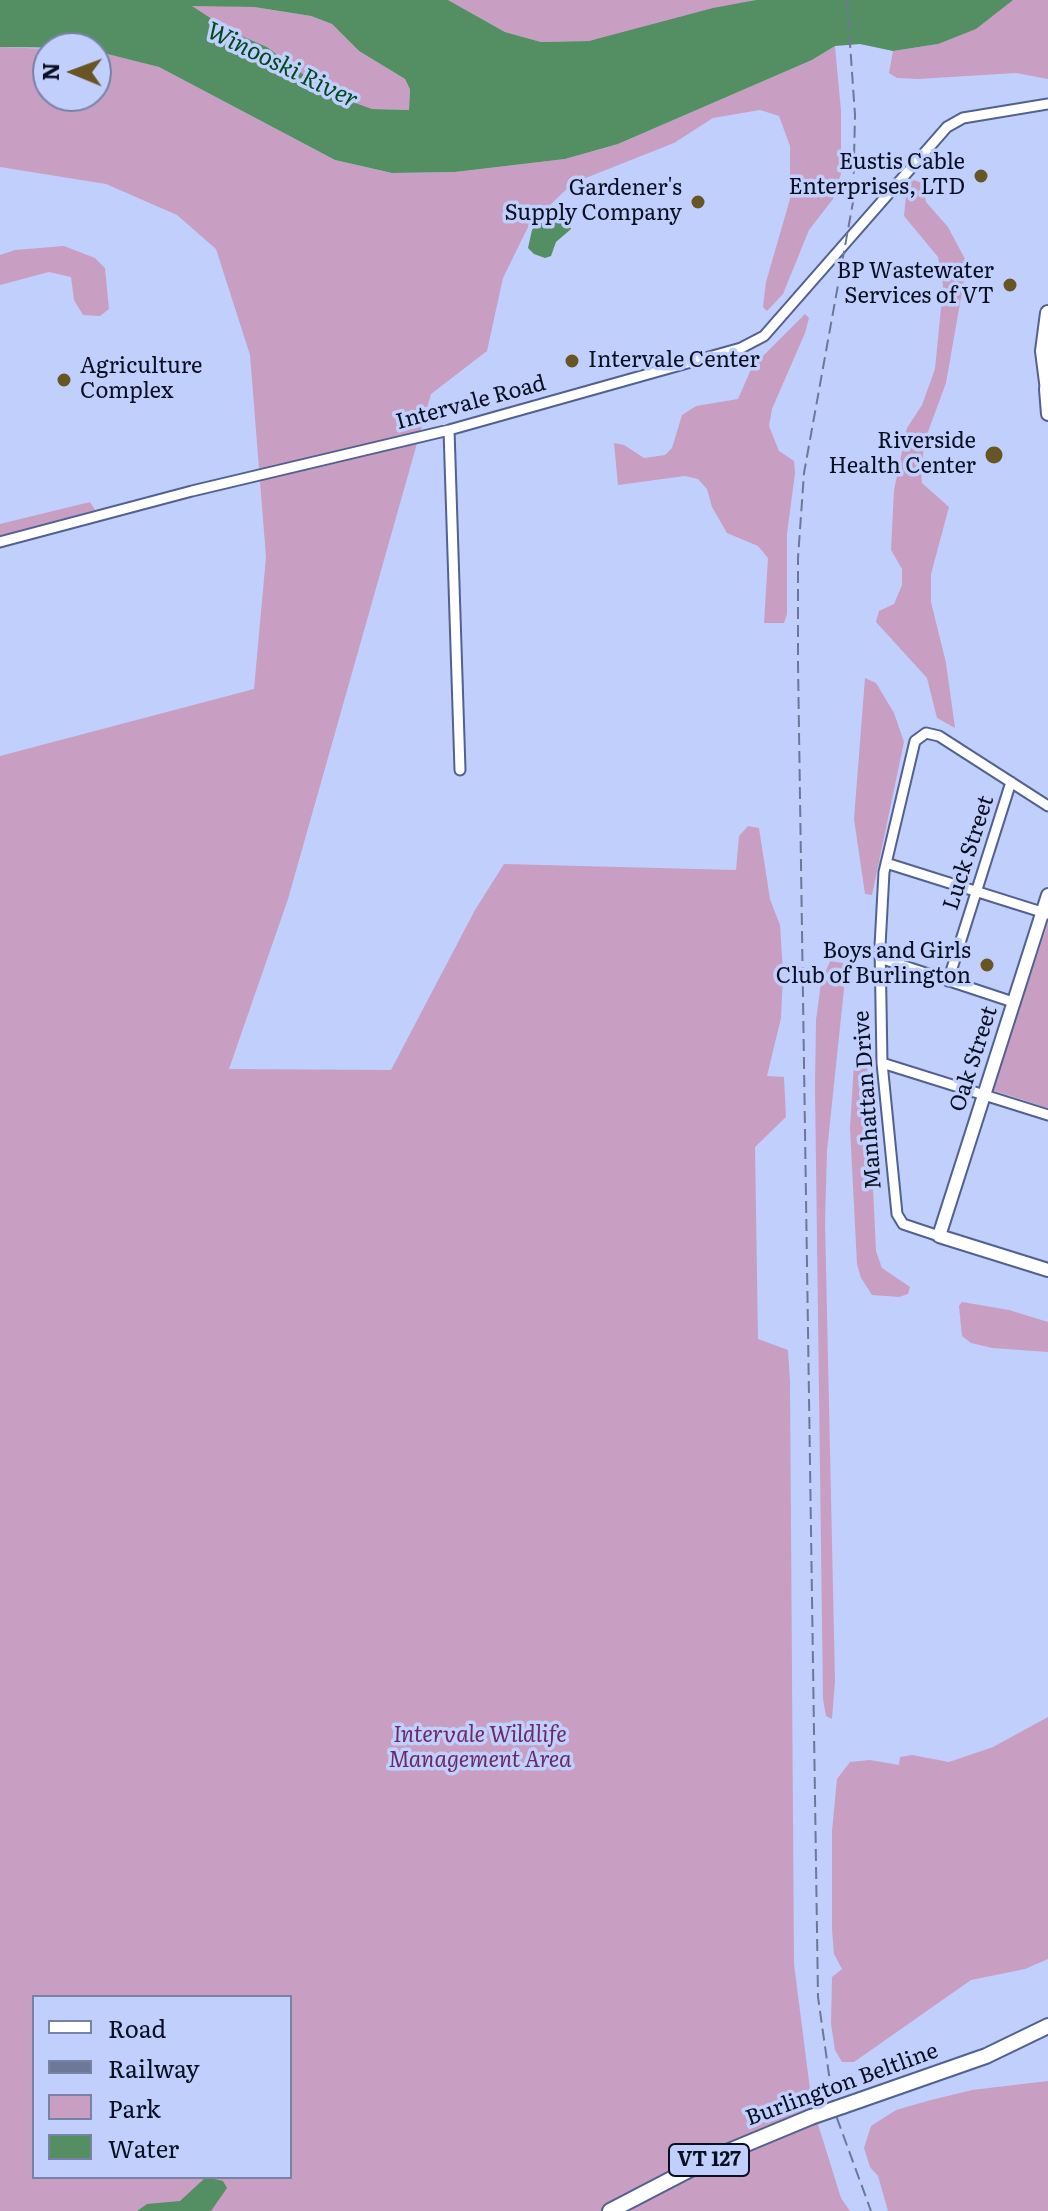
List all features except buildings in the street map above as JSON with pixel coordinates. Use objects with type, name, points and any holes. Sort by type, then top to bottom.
[{"type":"main road","points":[[1047,389],[1043,351],[1048,313]]},
{"type":"main road","name":"Burlington Beltline","points":[[610,2211],[710,2159],[811,2117],[986,2056],[1048,2026]]},
{"type":"street","name":"Intervale Road","points":[[0,542],[192,491],[449,430],[741,348],[764,336],[947,127],[963,118],[1048,104]]},
{"type":"street","points":[[1047,389],[1048,414]]},
{"type":"street","points":[[449,430],[460,770]]},
{"type":"street","name":"Manhattan Drive","points":[[1011,782],[939,736],[919,735],[914,745],[886,863],[880,958],[882,1063],[897,1214],[903,1224],[1048,1270]]},
{"type":"street","points":[[1011,782],[1048,806]]},
{"type":"street","name":"Luck Street","points":[[948,981],[1011,782]]},
{"type":"street","points":[[886,863],[1045,913]]},
{"type":"street","name":"Oak Street","points":[[939,1236],[1013,1002],[1045,913],[1048,895]]},
{"type":"street","points":[[880,958],[1013,1002]]},
{"type":"street","points":[[882,1063],[1048,1115]]},
{"type":"green space","points":[[448,0],[756,0],[668,21],[653,33],[589,41],[541,42],[505,32]]},
{"type":"green space","points":[[1013,0],[1048,0],[1048,79],[1016,73],[918,79],[897,78],[889,73],[893,51],[938,44]]},
{"type":"green space","points":[[191,5],[254,7],[311,16],[332,24],[359,51],[405,79],[410,88],[409,110],[372,109],[328,93],[267,47],[200,15]]},
{"type":"green space","name":"Intervale Wildlife Management Area","points":[[835,46],[841,111],[841,174],[833,199],[809,230],[783,294],[767,311],[763,307],[766,282],[790,199],[790,146],[779,116],[760,110],[713,118],[674,143],[573,183],[529,225],[503,278],[487,351],[431,394],[288,899],[229,1069],[391,1070],[475,910],[504,864],[736,870],[739,836],[748,826],[759,828],[770,899],[780,925],[783,972],[781,1018],[767,1076],[784,1077],[786,1117],[755,1147],[758,1339],[788,1350],[790,1381],[794,1964],[812,2105],[841,2198],[850,2211],[0,2211],[0,756],[254,689],[266,557],[250,355],[216,249],[177,215],[106,184],[0,167],[0,47],[32,48],[32,112],[112,112],[112,53],[159,67],[335,160],[392,173],[455,172],[565,159],[618,144],[812,60]]},
{"type":"green space","points":[[914,180],[922,183],[926,202],[948,227],[965,259],[966,269],[946,383],[925,440],[921,468],[922,483],[949,507],[931,574],[931,602],[946,663],[955,728],[937,718],[927,678],[876,622],[879,611],[894,604],[902,585],[902,569],[891,550],[894,490],[907,428],[922,405],[935,369],[943,285],[938,257],[904,216],[907,185]]},
{"type":"green space","points":[[64,246],[95,258],[105,268],[109,309],[100,316],[83,315],[74,300],[71,277],[49,272],[0,285],[0,255],[15,250]]},
{"type":"green space","points":[[805,314],[809,318],[805,333],[772,409],[769,426],[779,451],[794,461],[787,534],[787,614],[784,623],[764,623],[768,558],[758,546],[727,533],[712,507],[707,489],[698,479],[685,476],[618,485],[614,443],[624,445],[644,458],[665,455],[672,448],[682,415],[696,406],[738,399],[752,367]]},
{"type":"green space","points":[[90,502],[95,510],[0,536],[0,524]]},
{"type":"green space","points":[[865,678],[876,683],[894,713],[904,742],[872,895],[865,894],[854,819]]},
{"type":"green space","points":[[1048,923],[1048,1108],[992,1090]]},
{"type":"green space","points":[[830,961],[843,963],[844,989],[827,1151],[825,1221],[835,1681],[832,1719],[826,1716],[823,1699],[815,1087],[816,1020],[821,983]]},
{"type":"green space","points":[[860,1054],[867,1061],[876,1251],[882,1268],[910,1287],[908,1294],[899,1297],[872,1295],[861,1278],[857,1264],[850,1128],[854,1063]]},
{"type":"green space","points":[[962,1302],[1009,1310],[1048,1322],[1048,1352],[992,1348],[971,1343],[962,1336],[959,1306]]},
{"type":"green space","points":[[1048,1717],[1048,1959],[1025,1969],[971,1980],[854,2062],[842,2062],[835,2050],[831,2024],[832,1977],[842,1969],[834,1954],[832,1930],[832,1831],[837,1779],[850,1762],[870,1760],[899,1765],[900,1757],[912,1755],[949,1762],[993,1747]]},
{"type":"green space","points":[[1048,2081],[1048,2211],[888,2211],[878,2176],[870,2167],[864,2148],[871,2126],[896,2110],[931,2100],[972,2090]]},
{"type":"water","name":"Winooski River","points":[[0,0],[448,0],[505,32],[541,42],[589,41],[713,8],[756,0],[1013,0],[976,29],[938,44],[893,51],[860,44],[835,46],[812,60],[618,144],[565,159],[455,172],[392,173],[335,160],[159,67],[112,55],[112,32],[32,32],[32,47],[0,47]],"holes":[[[192,6],[254,7],[311,16],[332,24],[359,51],[405,79],[410,89],[409,110],[372,109],[328,93],[267,47],[230,31]]]},
{"type":"water","points":[[559,209],[566,212],[571,229],[556,242],[551,256],[545,258],[534,254],[528,248],[532,230],[545,214]]},
{"type":"water","points":[[204,2179],[223,2181],[227,2188],[211,2211],[137,2211],[147,2204],[180,2201]]},
{"type":"railway","points":[[847,0],[855,115],[853,202],[804,473],[798,558],[798,664],[818,1997],[834,2110],[871,2211]]},
{"type":"place","name":"Eustis Cable Enterprises, LTD","points":[[981,176]]},
{"type":"place","name":"Gardener's Supply Company","points":[[698,202]]},
{"type":"place","name":"BP Wastewater Services of VT","points":[[1010,285]]},
{"type":"place","name":"Intervale Center","points":[[572,361]]},
{"type":"place","name":"Agriculture Complex","points":[[64,380]]},
{"type":"place","name":"Riverside Health Center","points":[[994,455]]},
{"type":"place","name":"Boys and Girls Club of Burlington","points":[[987,965]]}]
